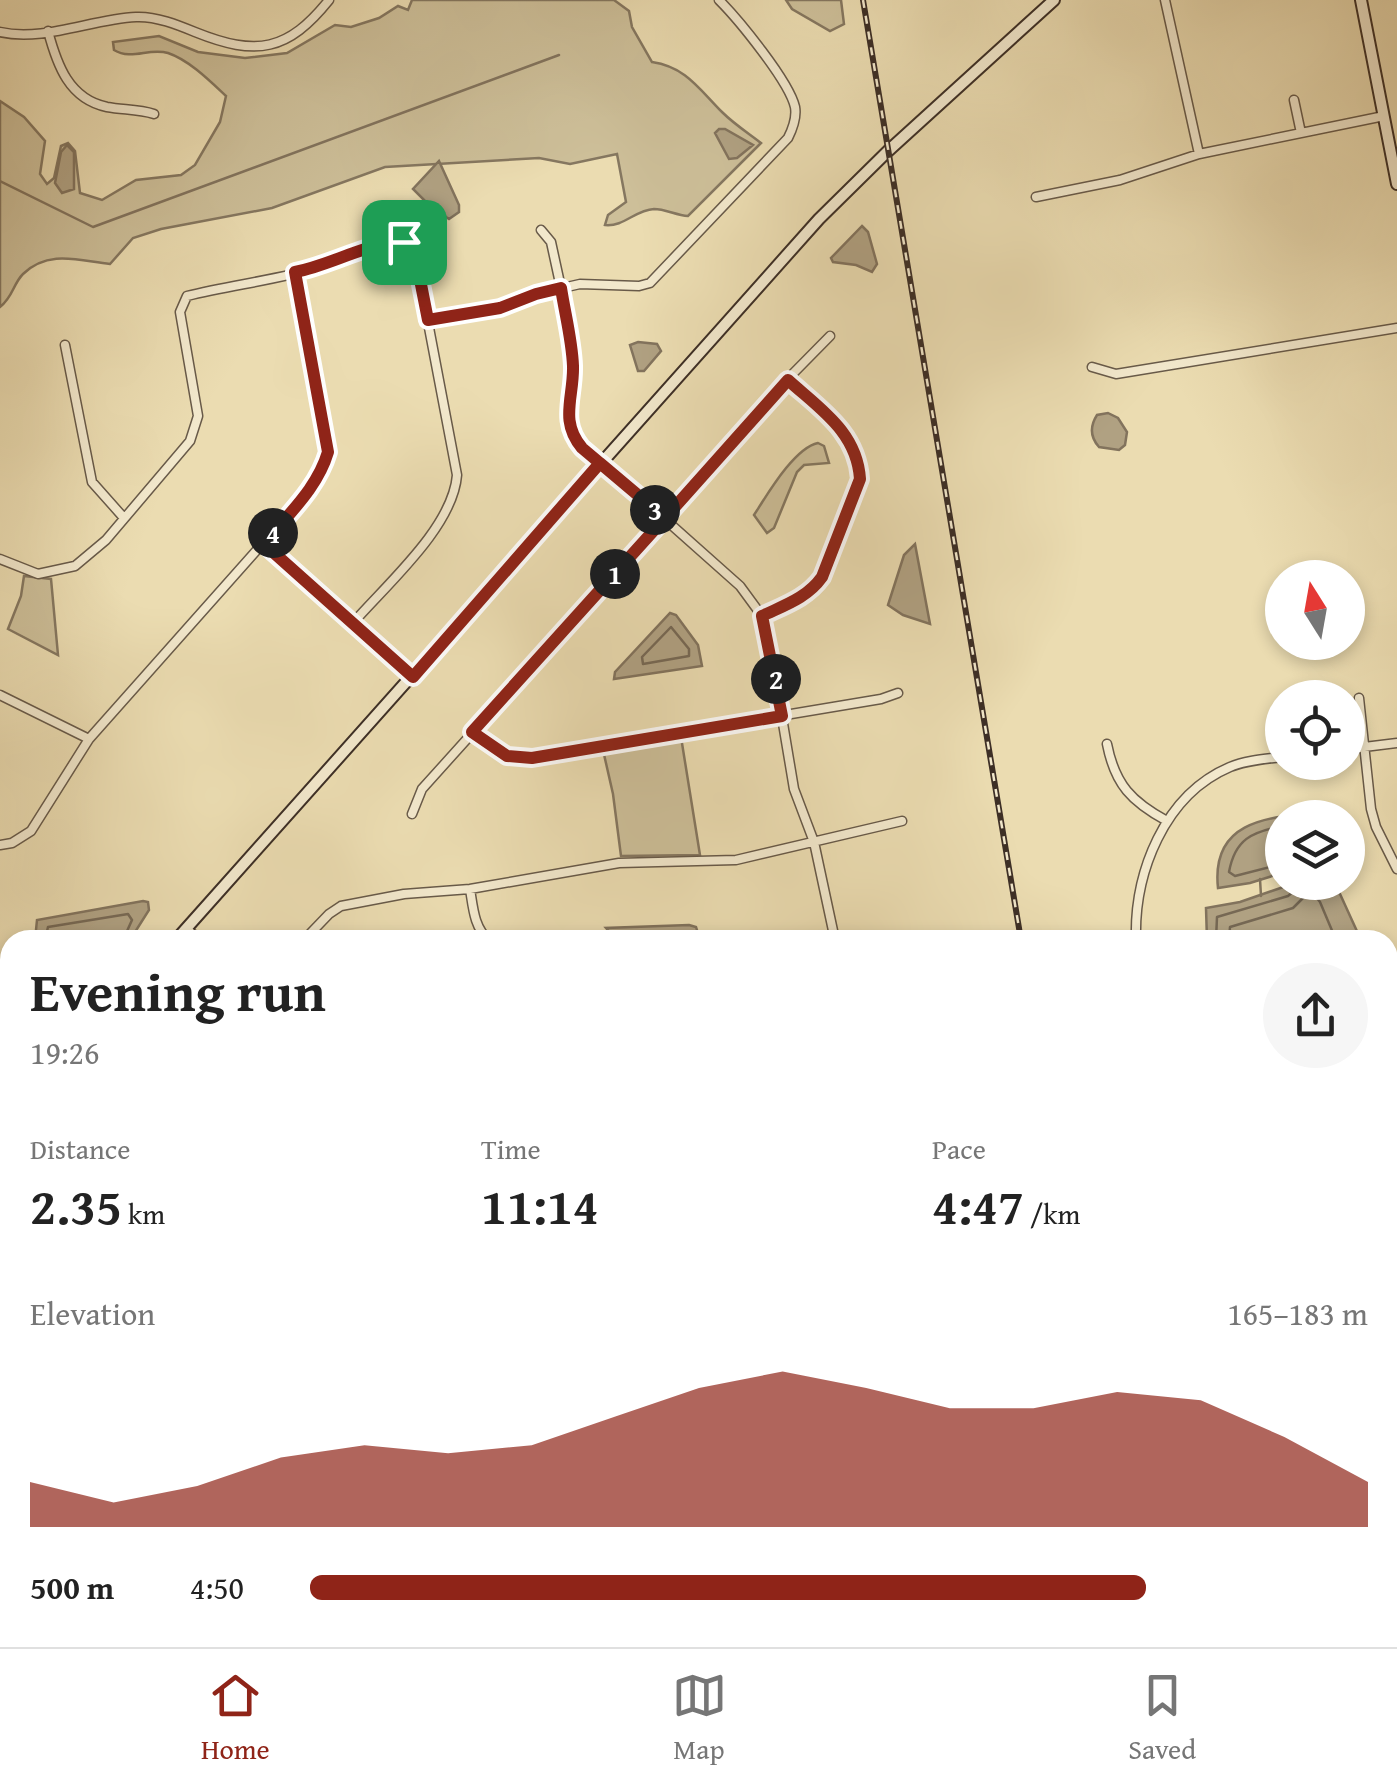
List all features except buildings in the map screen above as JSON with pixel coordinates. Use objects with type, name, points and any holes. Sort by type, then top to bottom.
[{"type":"street","points":[[0,32],[48,31],[145,17],[227,43],[258,46],[296,35],[330,0]]},
{"type":"street","points":[[428,320],[500,308],[536,294],[596,282],[639,286],[650,283],[788,138],[796,119],[792,100],[746,28],[719,0]]},
{"type":"street","points":[[188,930],[186,928],[832,206],[1054,0]]},
{"type":"street","points":[[1165,0],[1199,154]]},
{"type":"street","points":[[1361,0],[1397,184]]},
{"type":"street","points":[[48,31],[61,73],[82,97],[103,106],[154,114]]},
{"type":"street","points":[[1294,100],[1301,133]]},
{"type":"street","points":[[1036,198],[1120,180],[1199,154],[1384,116]]},
{"type":"street","points":[[540,230],[550,242],[561,288],[573,366],[568,406],[570,427],[576,441],[747,593],[762,616],[794,789],[814,842],[832,930]]},
{"type":"street","points":[[0,559],[38,574],[75,566],[96,550],[170,468],[193,432],[198,416],[180,312],[186,296],[322,267],[386,242],[408,245],[415,254],[428,320],[457,475],[456,495],[441,524],[352,623]]},
{"type":"street","points":[[0,845],[12,843],[31,831],[89,739],[264,544],[322,472],[328,452],[326,428],[295,272]]},
{"type":"street","points":[[1092,367],[1116,374],[1397,328]]},
{"type":"street","points":[[412,814],[422,789],[830,336]]},
{"type":"street","points":[[65,345],[92,482],[124,518]]},
{"type":"street","points":[[762,616],[800,598],[822,577],[860,479],[859,463],[846,434],[788,380]]},
{"type":"street","points":[[264,544],[413,677]]},
{"type":"street","points":[[472,732],[507,756],[532,758],[898,693]]},
{"type":"street","points":[[0,695],[89,739]]},
{"type":"street","points":[[1365,747],[1397,743]]},
{"type":"street","points":[[1107,744],[1111,764],[1122,785],[1138,804],[1168,821]]},
{"type":"street","points":[[1365,756],[1371,809],[1397,869]]},
{"type":"street","points":[[1136,930],[1140,885],[1149,856],[1168,821],[1191,792],[1209,778],[1232,766],[1265,759]]},
{"type":"street","points":[[314,930],[341,906],[404,894],[470,889],[619,863],[736,860],[902,820]]},
{"type":"street","points":[[470,889],[480,930]]},
{"type":"shaded area","points":[[412,0],[614,0],[629,11],[632,27],[652,62],[683,74],[761,143],[688,216],[654,209],[605,225],[608,215],[626,202],[617,154],[570,164],[539,158],[385,167],[272,208],[133,238],[110,264],[65,258],[43,261],[23,274],[0,307],[0,101],[24,117],[45,141],[40,174],[47,184],[54,178],[61,146],[68,143],[75,151],[80,193],[102,200],[136,180],[181,175],[195,165],[220,122],[226,96],[176,56],[161,52],[121,53],[114,50],[113,42],[159,36],[198,52],[245,58],[287,53],[335,25],[351,27],[379,18],[398,6],[408,10]]},
{"type":"shaded area","points":[[786,0],[841,0],[844,24],[830,31],[792,9]]},
{"type":"shaded area","points":[[818,443],[824,446],[829,463],[804,465],[797,472],[774,528],[767,533],[754,515],[791,463]]},
{"type":"shaded area","points":[[24,576],[51,579],[58,655],[8,629]]},
{"type":"shaded area","points":[[681,737],[700,855],[621,856],[603,750]]},
{"type":"water","points":[[719,129],[753,145],[737,158],[729,159],[715,133]]},
{"type":"water","points":[[67,145],[74,152],[74,189],[62,193],[55,183],[61,152]]},
{"type":"water","points":[[439,161],[459,205],[459,212],[449,219],[413,189]]},
{"type":"water","points":[[862,226],[868,232],[877,264],[872,272],[833,262],[831,258]]},
{"type":"water","points":[[657,344],[661,351],[644,371],[638,371],[630,345]]},
{"type":"water","points":[[1108,413],[1118,418],[1127,432],[1125,445],[1119,450],[1099,447],[1093,435],[1097,415]]},
{"type":"water","points":[[915,544],[930,624],[888,605],[904,555]]},
{"type":"water","points":[[670,613],[676,615],[698,645],[702,666],[614,679],[615,672]]},
{"type":"water","points":[[1265,820],[1265,878],[1218,888],[1223,849],[1232,837]]},
{"type":"water","points":[[1265,893],[1265,900],[1343,900],[1356,930],[1207,930],[1206,908]]},
{"type":"water","points":[[148,902],[149,910],[136,930],[36,930],[37,920]]},
{"type":"water","points":[[689,925],[697,930],[608,930]]},
{"type":"waterway","points":[[0,181],[93,227],[559,55]]},
{"type":"waterway","points":[[1260,879],[1261,896]]},
{"type":"railway","points":[[863,0],[1019,930]]},
{"type":"route","points":[[404,242],[386,242],[322,267],[295,272],[328,452],[312,488],[264,544],[413,677],[600,463],[665,518],[764,402],[788,380],[846,434],[859,463],[860,479],[822,577],[800,598],[762,616],[782,716],[532,758],[507,756],[472,732],[665,518],[576,441],[568,412],[573,366],[561,288],[500,308],[428,320],[415,254],[404,242]]}]
